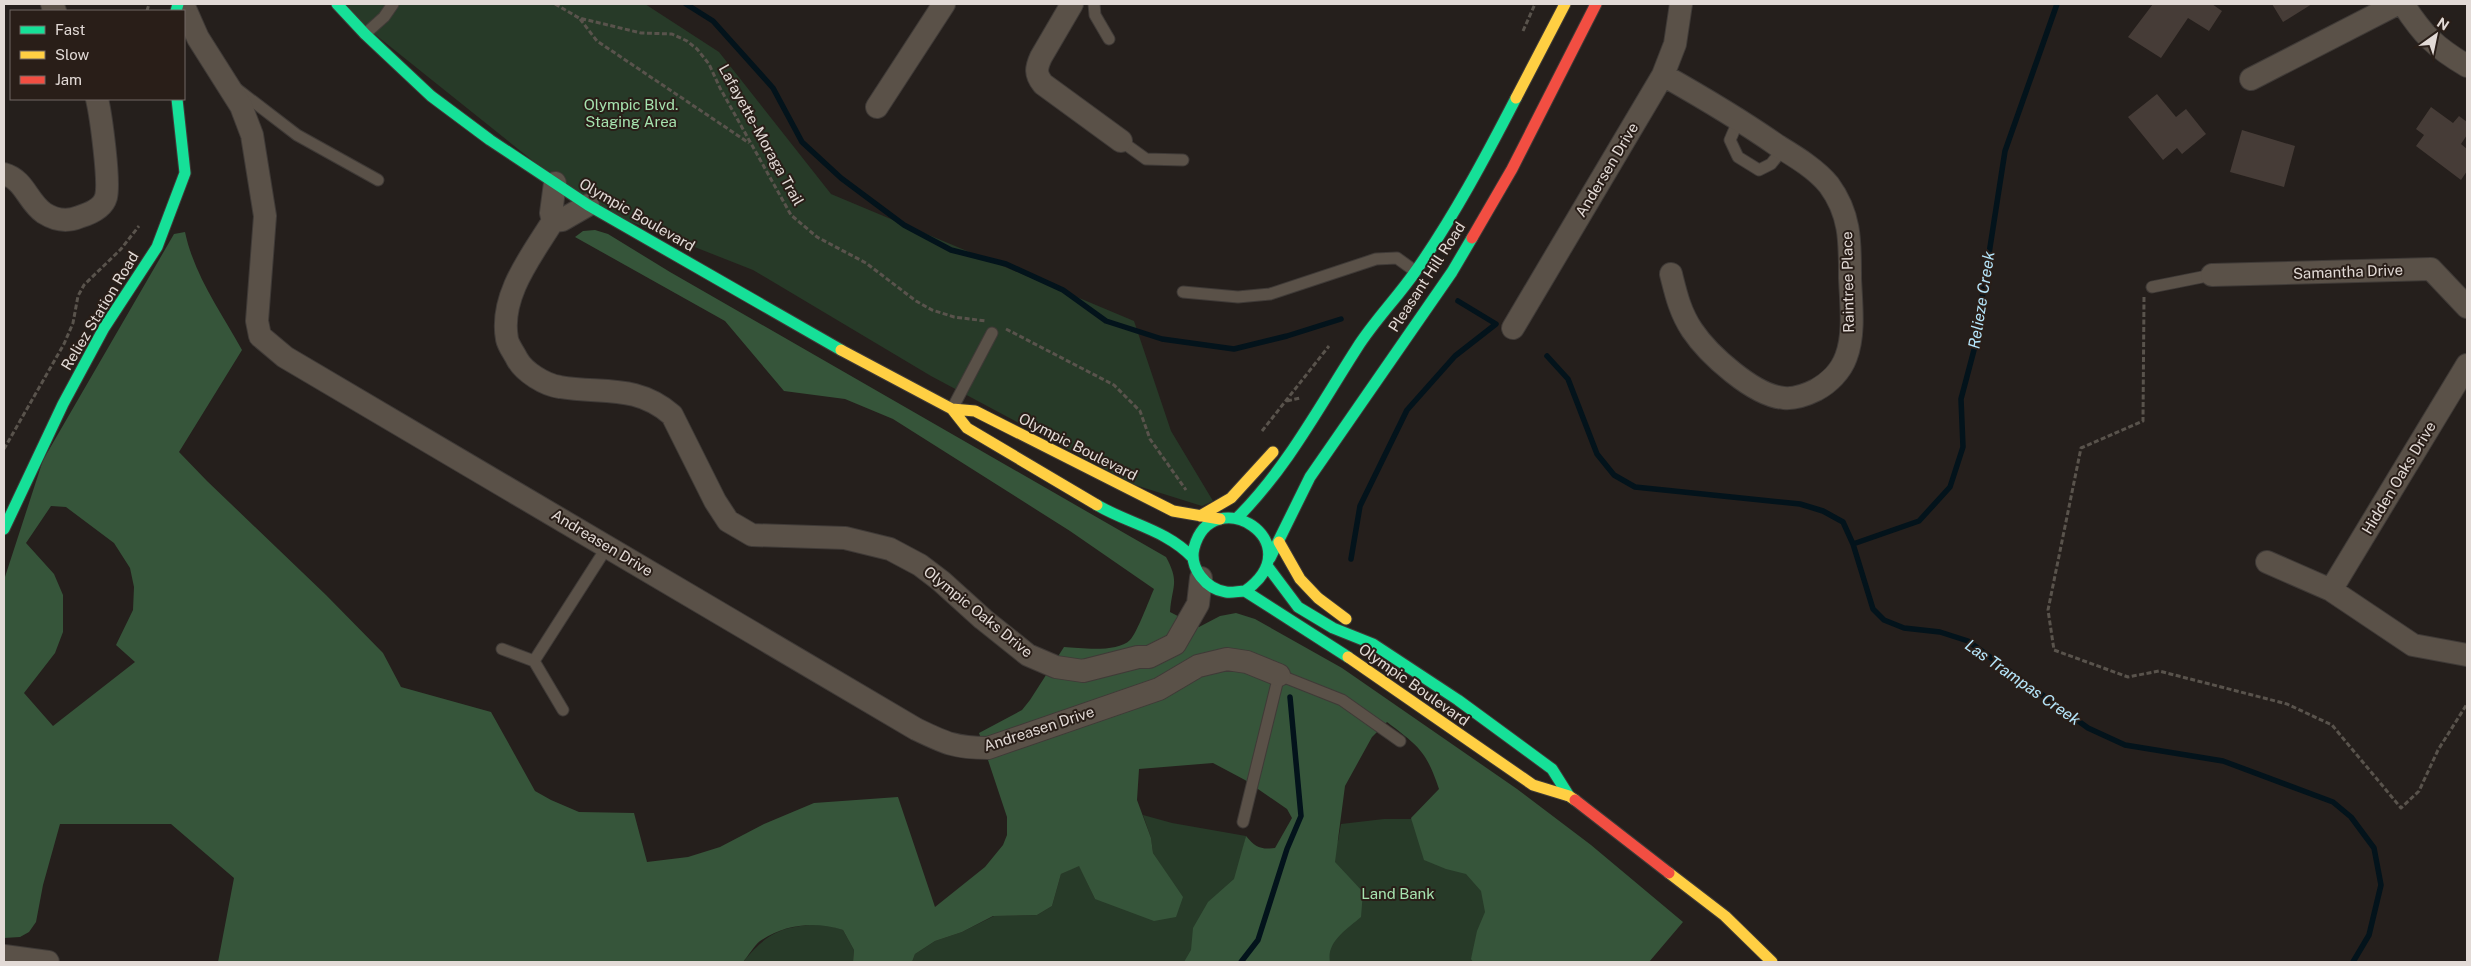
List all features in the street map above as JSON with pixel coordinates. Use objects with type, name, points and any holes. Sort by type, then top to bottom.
[{"type":"main road","name":"Olympic Boulevard","points":[[337,4],[365,34],[431,96],[490,140],[588,205],[828,343],[952,409],[975,411],[1173,511],[1220,519],[1237,518],[1250,523],[1261,532],[1268,544],[1269,563],[1298,607],[1311,616],[1373,644],[1458,700],[1552,770],[1569,796],[1725,916],[1772,962]]},
{"type":"main road","name":"Pleasant Hill Road","points":[[1237,518],[1264,492],[1286,463],[1359,344],[1415,272],[1490,149],[1565,4]]},
{"type":"main road","name":"Pleasant Hill Road","points":[[1269,563],[1310,477],[1452,272],[1512,169],[1596,4]]},
{"type":"main road","name":"Reliez Station Road","points":[[4,529],[63,404],[99,336],[157,247],[185,173],[177,100]]},
{"type":"main road","points":[[1295,425],[1359,344]]},
{"type":"main road","name":"Olympic Boulevard","points":[[952,409],[967,428],[1110,512],[1170,538],[1182,546],[1208,586],[1220,592]]},
{"type":"main road","points":[[1200,516],[1221,505],[1242,486],[1258,471],[1282,440]]},
{"type":"main road","points":[[1197,568],[1196,541],[1212,522],[1220,519]]},
{"type":"main road","points":[[1279,542],[1300,579],[1318,598],[1355,626],[1373,644]]},
{"type":"main road","points":[[1220,592],[1232,594],[1245,591],[1259,582],[1269,563]]},
{"type":"main road","name":"Olympic Boulevard","points":[[1245,591],[1356,662],[1533,785],[1569,796]]},
{"type":"street","name":"Andreasen Drive","points":[[183,4],[198,38],[241,106],[252,135],[265,216],[257,321],[260,336],[285,357],[916,729],[945,743],[964,748],[988,748],[1159,689],[1198,666],[1227,659],[1247,662],[1279,675]]},
{"type":"street","points":[[877,107],[944,4]]},
{"type":"street","points":[[1072,4],[1036,66],[1037,76],[1043,84],[1121,141]]},
{"type":"street","name":"Andersen Drive","points":[[1513,328],[1663,74],[1674,44],[1681,4]]},
{"type":"street","points":[[2251,79],[2397,4]]},
{"type":"street","points":[[2403,4],[2415,23],[2438,49],[2467,66]]},
{"type":"street","name":"Raintree Place","points":[[1663,74],[1739,119],[1813,170],[1828,185],[1842,208],[1850,232],[1851,326],[1846,356],[1838,371],[1824,386],[1803,396],[1783,398],[1759,391],[1722,363],[1692,331],[1679,307],[1671,274]]},
{"type":"street","points":[[4,174],[14,178],[22,185],[42,211],[54,218],[70,221],[98,208],[106,198],[106,176],[97,100]]},
{"type":"street","points":[[555,184],[551,213],[554,221],[562,220],[588,205]]},
{"type":"street","name":"Olympic Oaks Drive","points":[[554,221],[526,264],[507,304],[507,340],[521,366],[531,374],[558,387],[630,393],[646,396],[660,404],[672,415],[718,508],[728,521],[752,535],[845,538],[890,549],[920,566],[941,581],[983,619],[1028,655],[1056,667],[1083,671],[1138,657],[1149,657],[1176,644],[1198,604],[1197,568]]},
{"type":"street","name":"Samantha Drive","points":[[2212,276],[2431,269],[2467,307]]},
{"type":"street","name":"Hidden Oaks Drive","points":[[2331,590],[2467,366]]},
{"type":"street","points":[[2267,562],[2331,590],[2413,645],[2467,655]]},
{"type":"street","points":[[1198,604],[1220,592]]},
{"type":"street","points":[[4,956],[48,962]]},
{"type":"lane","points":[[365,34],[384,16],[393,4]]},
{"type":"lane","points":[[1094,4],[1095,15],[1109,39]]},
{"type":"lane","points":[[222,77],[297,135],[378,180]]},
{"type":"lane","points":[[1739,119],[1730,140],[1738,157],[1759,170],[1772,164],[1783,149]]},
{"type":"lane","points":[[1121,141],[1146,158],[1182,160]]},
{"type":"lane","points":[[1183,292],[1238,297],[1270,294],[1376,259],[1397,258],[1415,272]]},
{"type":"lane","points":[[2152,287],[2212,276]]},
{"type":"lane","points":[[952,409],[991,328]]},
{"type":"lane","points":[[534,660],[607,546]]},
{"type":"lane","points":[[502,649],[534,660],[563,710]]},
{"type":"lane","points":[[1243,822],[1279,675],[1342,700],[1400,741]]},
{"type":"path","name":"Lafayette-Moraga Trail","points":[[555,4],[579,18],[641,33],[672,34],[687,41],[697,49],[709,64],[791,215],[817,237],[866,263],[916,301],[932,310],[991,328]]},
{"type":"path","points":[[1521,37],[1535,4]]},
{"type":"path","points":[[579,18],[597,41],[751,144]]},
{"type":"path","points":[[4,449],[64,344],[73,323],[78,296],[84,285],[121,249],[143,220]]},
{"type":"path","points":[[2152,287],[2144,297],[2143,421],[2081,448],[2048,610],[2054,650],[2128,677],[2159,671],[2287,704],[2332,725],[2401,808],[2418,792],[2438,750],[2467,704]]},
{"type":"path","points":[[1004,329],[1114,385],[1127,395],[1140,410],[1150,439],[1169,468],[1183,484],[1188,495]]},
{"type":"path","points":[[1286,401],[1334,340]]},
{"type":"green space","name":"Olympic Blvd. Staging Area","points":[[337,4],[645,4],[719,52],[831,194],[1134,321],[1171,431],[1213,501],[1202,506],[1135,485],[931,376],[753,270],[588,205]]},
{"type":"green space","points":[[595,230],[608,234],[670,272],[1166,557],[1174,579],[1170,612],[1199,627],[1220,616],[1236,613],[1255,619],[1342,668],[1517,789],[1591,845],[1683,922],[1649,962],[1473,962],[1471,959],[1477,931],[1485,912],[1481,891],[1466,874],[1446,869],[1424,860],[1411,818],[1439,789],[1430,765],[1420,750],[1387,722],[1372,737],[1345,786],[1335,862],[1363,892],[1361,917],[1334,942],[1331,948],[1330,962],[1184,962],[1191,950],[1193,928],[1208,902],[1234,879],[1246,836],[1259,847],[1266,849],[1275,848],[1292,818],[1287,809],[1245,780],[1213,763],[1139,769],[1137,800],[1151,838],[1153,853],[1183,897],[1176,917],[1154,921],[1095,899],[1079,866],[1061,874],[1052,906],[1037,915],[993,916],[962,932],[935,941],[915,954],[912,962],[853,962],[854,950],[843,930],[811,925],[790,928],[770,935],[758,943],[743,962],[218,962],[234,878],[171,824],[60,824],[43,885],[36,922],[29,932],[20,937],[4,938],[4,580],[43,460],[174,234],[185,232],[201,278],[242,350],[179,452],[383,653],[401,687],[491,712],[535,791],[551,800],[579,812],[634,813],[647,862],[688,857],[720,847],[764,824],[814,803],[898,797],[935,907],[985,867],[1003,845],[1007,835],[1007,817],[979,733],[1022,710],[1064,647],[1108,648],[1117,647],[1130,640],[1154,589],[1070,531],[893,419],[845,399],[784,391],[725,321],[575,237],[583,231]],"holes":[[[51,506],[66,507],[114,543],[130,568],[134,587],[133,610],[116,645],[135,662],[53,726],[24,693],[55,653],[63,632],[63,595],[54,574],[26,543]]]},
{"type":"green space","name":"Land Bank","points":[[1143,815],[1172,823],[1246,836],[1238,869],[1338,841],[1341,824],[1384,819],[1412,819],[1423,816],[1496,906],[1501,962],[912,962],[915,954],[935,941],[962,932],[994,916],[1037,915],[1052,906],[1061,874],[1079,865],[1095,899],[1175,887],[1153,853],[1151,838]]},
{"type":"green space","points":[[825,924],[843,930],[854,950],[853,962],[743,962],[761,943],[778,932],[799,926]]},
{"type":"building","points":[[2153,4],[2212,4],[2222,11],[2209,31],[2188,18],[2161,58],[2128,37]]},
{"type":"building","points":[[2272,4],[2312,4],[2283,22]]},
{"type":"building","points":[[2157,94],[2176,117],[2186,109],[2206,134],[2182,154],[2177,148],[2163,160],[2128,117]]},
{"type":"building","points":[[2431,107],[2453,123],[2459,116],[2467,122],[2467,135],[2461,144],[2467,149],[2467,171],[2461,180],[2416,146],[2424,135],[2416,129]]},
{"type":"building","points":[[2242,130],[2295,146],[2284,187],[2230,172]]},
{"type":"waterway","name":"Las Trampas Creek","points":[[686,4],[713,21],[773,88],[802,142],[841,178],[904,225],[951,250],[1006,264],[1063,290],[1106,321],[1162,339],[1234,349],[1287,336],[1341,319]]},
{"type":"waterway","name":"Relieze Creek","points":[[1853,544],[1919,521],[1950,487],[1963,447],[1961,399],[1974,350],[2005,151],[2057,4]]},
{"type":"waterway","points":[[1351,559],[1360,506],[1407,410],[1455,356],[1496,324],[1458,301]]},
{"type":"waterway","name":"Las Trampas Creek","points":[[1547,356],[1568,379],[1597,454],[1614,475],[1635,487],[1800,504],[1823,511],[1843,522],[1853,544],[1873,609],[1884,620],[1904,628],[1940,632],[1968,641],[2088,728],[2125,745],[2223,761],[2333,802],[2351,817],[2374,848],[2381,885],[2369,935],[2353,962]]},
{"type":"waterway","points":[[1241,962],[1258,940],[1287,849],[1301,816],[1290,697]]},
{"type":"traffic: fast","points":[[176,10],[178,4]]},
{"type":"traffic: fast","points":[[337,4],[365,34],[431,96],[490,140],[588,205],[841,350]]},
{"type":"traffic: fast","points":[[1237,518],[1272,479],[1316,415],[1364,338],[1408,282],[1429,251],[1468,187],[1516,98]]},
{"type":"traffic: fast","points":[[4,529],[63,404],[104,328],[157,247],[185,173],[177,100]]},
{"type":"traffic: fast","points":[[1270,558],[1310,477],[1452,272],[1472,238]]},
{"type":"traffic: fast","points":[[1097,505],[1160,534],[1183,548],[1193,558]]},
{"type":"traffic: fast","points":[[1245,591],[1263,572],[1269,554],[1264,538],[1252,526],[1236,519],[1219,519],[1204,528],[1194,548],[1194,563],[1206,582],[1212,587],[1226,592],[1245,591],[1348,657]]},
{"type":"traffic: fast","points":[[1268,567],[1298,607],[1333,628],[1373,644],[1458,700],[1552,769],[1569,796]]},
{"type":"traffic: slow","points":[[1516,98],[1565,4]]},
{"type":"traffic: slow","points":[[841,350],[952,409],[967,428],[1097,505]]},
{"type":"traffic: slow","points":[[952,409],[975,411],[1173,511],[1220,519]]},
{"type":"traffic: slow","points":[[1200,516],[1231,498],[1273,452]]},
{"type":"traffic: slow","points":[[1279,542],[1300,579],[1318,598],[1346,619]]},
{"type":"traffic: slow","points":[[1348,657],[1533,785],[1569,796],[1575,800]]},
{"type":"traffic: slow","points":[[1669,873],[1725,916],[1772,962]]},
{"type":"traffic: jam","points":[[1472,238],[1512,169],[1596,4]]},
{"type":"traffic: jam","points":[[1575,800],[1669,873]]}]
